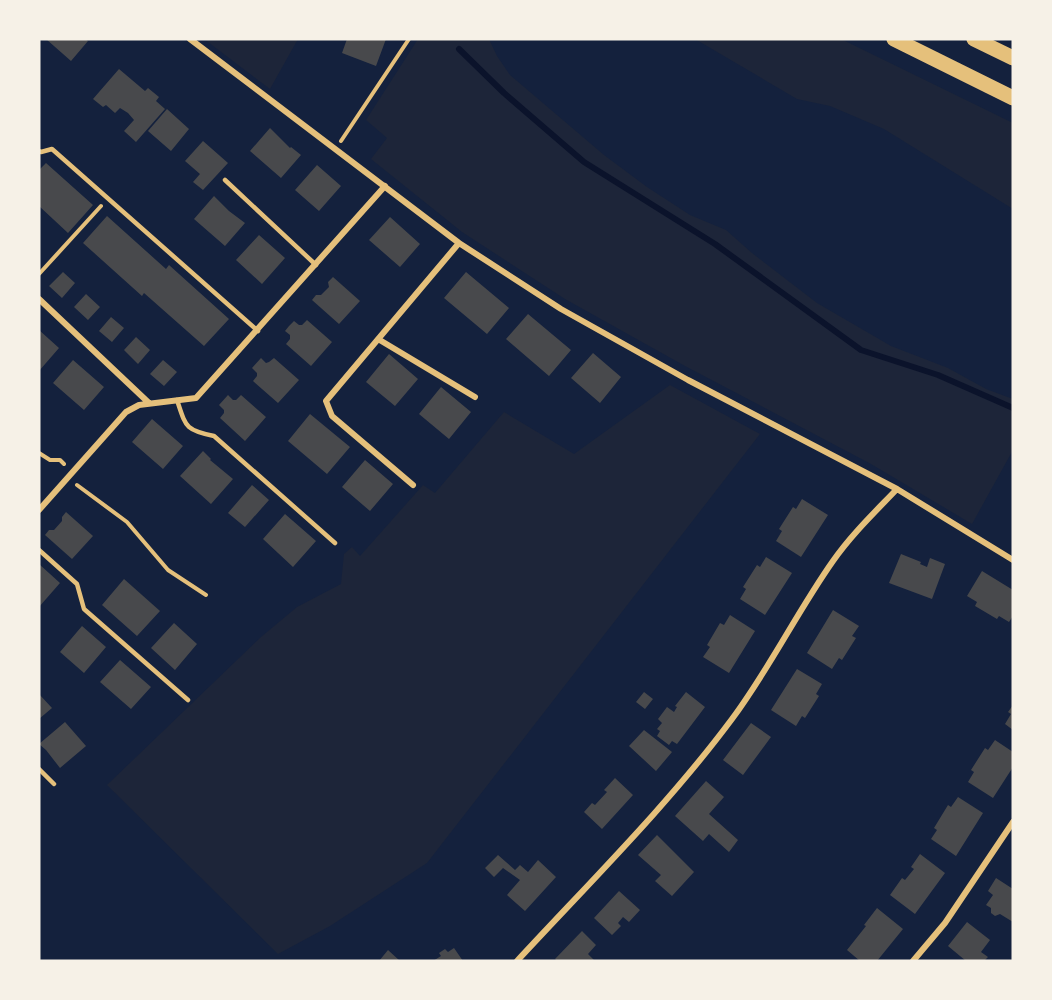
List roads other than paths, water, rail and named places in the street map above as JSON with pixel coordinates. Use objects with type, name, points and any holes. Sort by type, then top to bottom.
[{"type":"highway","points":[[894,39],[1013,98]]},
{"type":"highway","points":[[974,39],[1013,58]]},
{"type":"street","points":[[190,39],[459,243],[561,309],[688,380],[897,489],[1013,560]]},
{"type":"street","points":[[39,510],[126,412],[139,405],[196,398],[385,186]]},
{"type":"street","points":[[413,485],[332,416],[326,401],[459,243]]},
{"type":"street","points":[[39,299],[149,404]]},
{"type":"street","points":[[378,339],[476,397]]},
{"type":"street","points":[[517,961],[638,831],[715,742],[750,694],[833,560],[897,489]]},
{"type":"street","points":[[913,961],[945,923],[1013,822]]},
{"type":"lane","points":[[39,151],[52,149],[258,331]]},
{"type":"lane","points":[[225,180],[316,265]]},
{"type":"lane","points":[[177,400],[185,424],[194,432],[214,436],[335,543]]},
{"type":"lane","points":[[39,550],[77,584],[84,609],[188,700]]},
{"type":"lane","points":[[39,769],[54,784]]},
{"type":"waterway","points":[[459,49],[504,93],[584,162],[715,244],[861,350],[938,375],[1013,408]]}]
